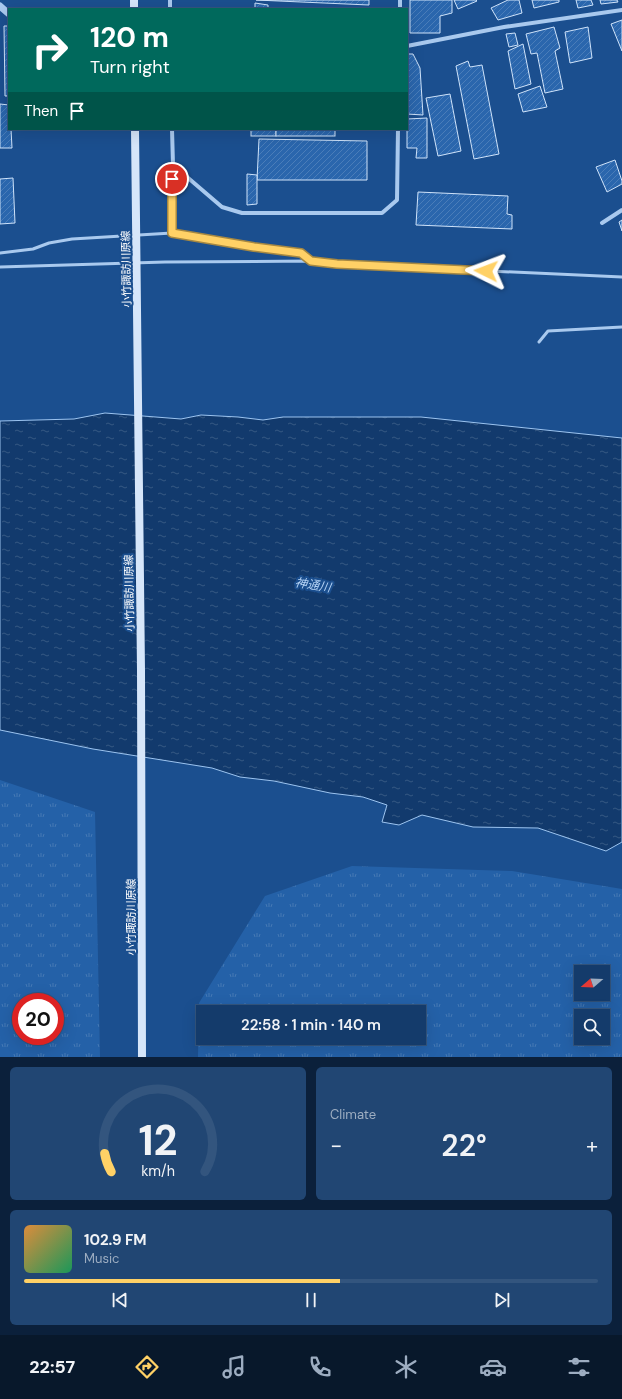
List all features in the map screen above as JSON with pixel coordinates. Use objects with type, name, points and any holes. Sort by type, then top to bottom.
[{"type":"main road","name":"小竹諏訪川原線","points":[[135,130],[141,670],[142,1057]]},
{"type":"street","points":[[0,6],[8,13]]},
{"type":"street","points":[[408,46],[504,28],[622,10]]},
{"type":"street","points":[[172,130],[172,165],[222,208],[242,213],[382,213],[397,200],[398,130]]},
{"type":"street","points":[[602,223],[622,210]]},
{"type":"lane","points":[[172,165],[172,233]]},
{"type":"lane","points":[[0,253],[33,248],[72,239],[172,233],[254,247],[301,253],[311,261]]},
{"type":"lane","points":[[0,267],[165,262],[311,261],[337,264],[622,277]]},
{"type":"lane","points":[[539,342],[548,331],[622,327]]},
{"type":"green space","points":[[0,780],[95,812],[100,1057],[0,1057]]},
{"type":"green space","points":[[352,866],[512,871],[622,889],[622,1057],[198,1057],[198,1045],[426,1045],[426,1005],[199,1005],[265,896]]},
{"type":"water","name":"神通川","points":[[105,413],[181,419],[201,415],[263,420],[283,417],[421,417],[622,438],[622,842],[606,851],[538,828],[473,827],[422,815],[399,825],[382,822],[387,805],[363,797],[330,793],[274,781],[240,777],[212,768],[93,749],[0,730],[0,421],[74,419]]},
{"type":"building","points":[[256,0],[369,0],[369,5]]},
{"type":"building","points":[[410,0],[452,0],[452,13],[440,16],[440,33],[410,33]]},
{"type":"building","points":[[454,0],[476,0],[477,1],[458,9]]},
{"type":"building","points":[[508,0],[519,0],[522,13],[498,20],[491,8]]},
{"type":"building","points":[[532,0],[559,0],[559,2],[534,8]]},
{"type":"building","points":[[576,0],[591,0],[593,5],[578,8]]},
{"type":"building","points":[[600,0],[617,0],[618,2],[601,4]]},
{"type":"building","points":[[255,3],[268,5],[268,8],[255,8]]},
{"type":"building","points":[[622,20],[622,51],[611,24]]},
{"type":"building","points":[[4,26],[8,26],[8,96],[5,96]]},
{"type":"building","points":[[554,27],[560,48],[555,51],[563,89],[545,93],[537,53],[531,54],[526,34]]},
{"type":"building","points":[[588,27],[592,58],[570,63],[565,32]]},
{"type":"building","points":[[515,33],[518,45],[509,47],[506,34]]},
{"type":"building","points":[[523,44],[531,84],[515,89],[508,51]]},
{"type":"building","points":[[408,54],[413,54],[420,68],[423,115],[408,114]]},
{"type":"building","points":[[468,61],[470,67],[482,65],[499,154],[474,159],[456,66]]},
{"type":"building","points":[[540,86],[547,107],[523,112],[518,94]]},
{"type":"building","points":[[450,94],[461,151],[438,156],[426,98]]},
{"type":"building","points":[[0,104],[8,105],[8,130],[11,130],[12,148],[0,148]]},
{"type":"building","points":[[427,118],[427,158],[416,158],[417,148],[407,148],[408,119]]},
{"type":"building","points":[[251,130],[276,130],[276,136],[251,136]]},
{"type":"building","points":[[276,130],[335,130],[335,136],[276,136]]},
{"type":"building","points":[[259,139],[367,141],[367,180],[257,180]]},
{"type":"building","points":[[615,160],[622,184],[607,192],[596,167]]},
{"type":"building","points":[[247,174],[257,175],[257,204],[247,205]]},
{"type":"building","points":[[13,178],[15,223],[0,224],[0,179]]},
{"type":"building","points":[[418,192],[508,196],[507,214],[512,215],[512,229],[416,225]]},
{"type":"building","points":[[622,220],[622,231],[619,222]]},
{"type":"route","points":[[172,179],[172,233],[254,247],[301,253],[311,261],[337,264],[486,271]]}]
